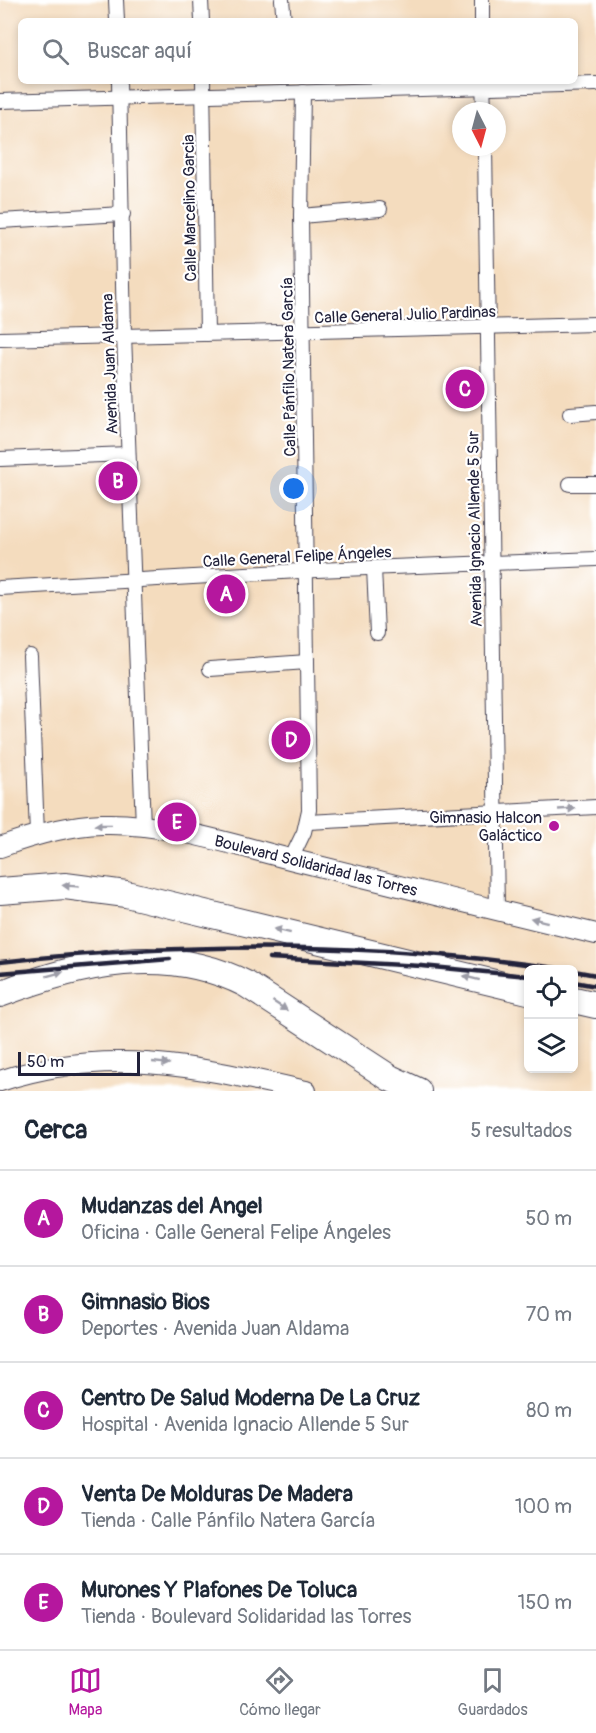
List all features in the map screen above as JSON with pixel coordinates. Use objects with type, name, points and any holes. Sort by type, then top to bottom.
[{"type":"highway","points":[[0,891],[65,886],[126,894],[524,990]]},
{"type":"highway","points":[[0,994],[46,976],[105,963],[167,962],[201,966],[246,984],[366,1063],[418,1091]]},
{"type":"highway","points":[[578,1001],[596,1005]]},
{"type":"main road","name":"Boulevard Solidaridad las Torres","points":[[0,847],[37,834],[93,825],[143,826],[291,859],[596,934]]},
{"type":"main road","points":[[0,1081],[78,1064],[137,1061],[186,1066],[306,1091]]},
{"type":"street","points":[[116,0],[117,18]]},
{"type":"street","points":[[201,0],[202,18]]},
{"type":"street","points":[[282,0],[284,18]]},
{"type":"street","points":[[482,0],[482,18]]},
{"type":"street","name":"Avenida Juan Aldama","points":[[118,84],[123,214],[124,335],[143,826]]},
{"type":"street","points":[[0,101],[119,98],[203,88],[294,89],[596,84]]},
{"type":"street","points":[[484,85],[484,102]]},
{"type":"street","name":"Calle Marcelino Garcia","points":[[203,88],[207,334]]},
{"type":"street","name":"Calle Pánfilo Natera García","points":[[294,89],[304,333],[308,822]]},
{"type":"street","name":"Avenida Ignacio Allende 5 Sur","points":[[484,156],[497,910]]},
{"type":"street","points":[[301,216],[380,209]]},
{"type":"street","points":[[0,221],[123,214]]},
{"type":"street","name":"Calle General Julio Pardinas","points":[[0,339],[596,324]]},
{"type":"street","points":[[570,414],[596,412]]},
{"type":"street","points":[[0,459],[128,454]]},
{"type":"street","points":[[570,484],[596,484]]},
{"type":"street","name":"Calle General Felipe Ángeles","points":[[0,588],[306,571],[596,559]]},
{"type":"street","points":[[374,568],[377,633]]},
{"type":"street","points":[[30,656],[37,834]]},
{"type":"street","points":[[210,669],[307,662]]},
{"type":"street","points":[[291,859],[308,822],[596,807]]},
{"type":"railway","points":[[0,962],[140,951],[281,948],[422,954],[531,965]]},
{"type":"railway","points":[[269,958],[422,966],[524,976]]},
{"type":"railway","points":[[0,973],[170,959]]},
{"type":"railway","points":[[578,972],[596,975]]},
{"type":"railway","points":[[578,983],[596,986]]},
{"type":"place","name":"Centro De Salud Moderna De La Cruz","points":[[465,389]]},
{"type":"place","name":"Gimnasio Bios","points":[[118,481]]},
{"type":"place","name":"Mudanzas del Angel","points":[[226,594]]},
{"type":"place","name":"Venta De Molduras De Madera","points":[[291,740]]},
{"type":"place","name":"Murones Y Plafones De Toluca","points":[[177,822]]},
{"type":"place","name":"Gimnasio Halcon Galáctico","points":[[554,826]]}]
